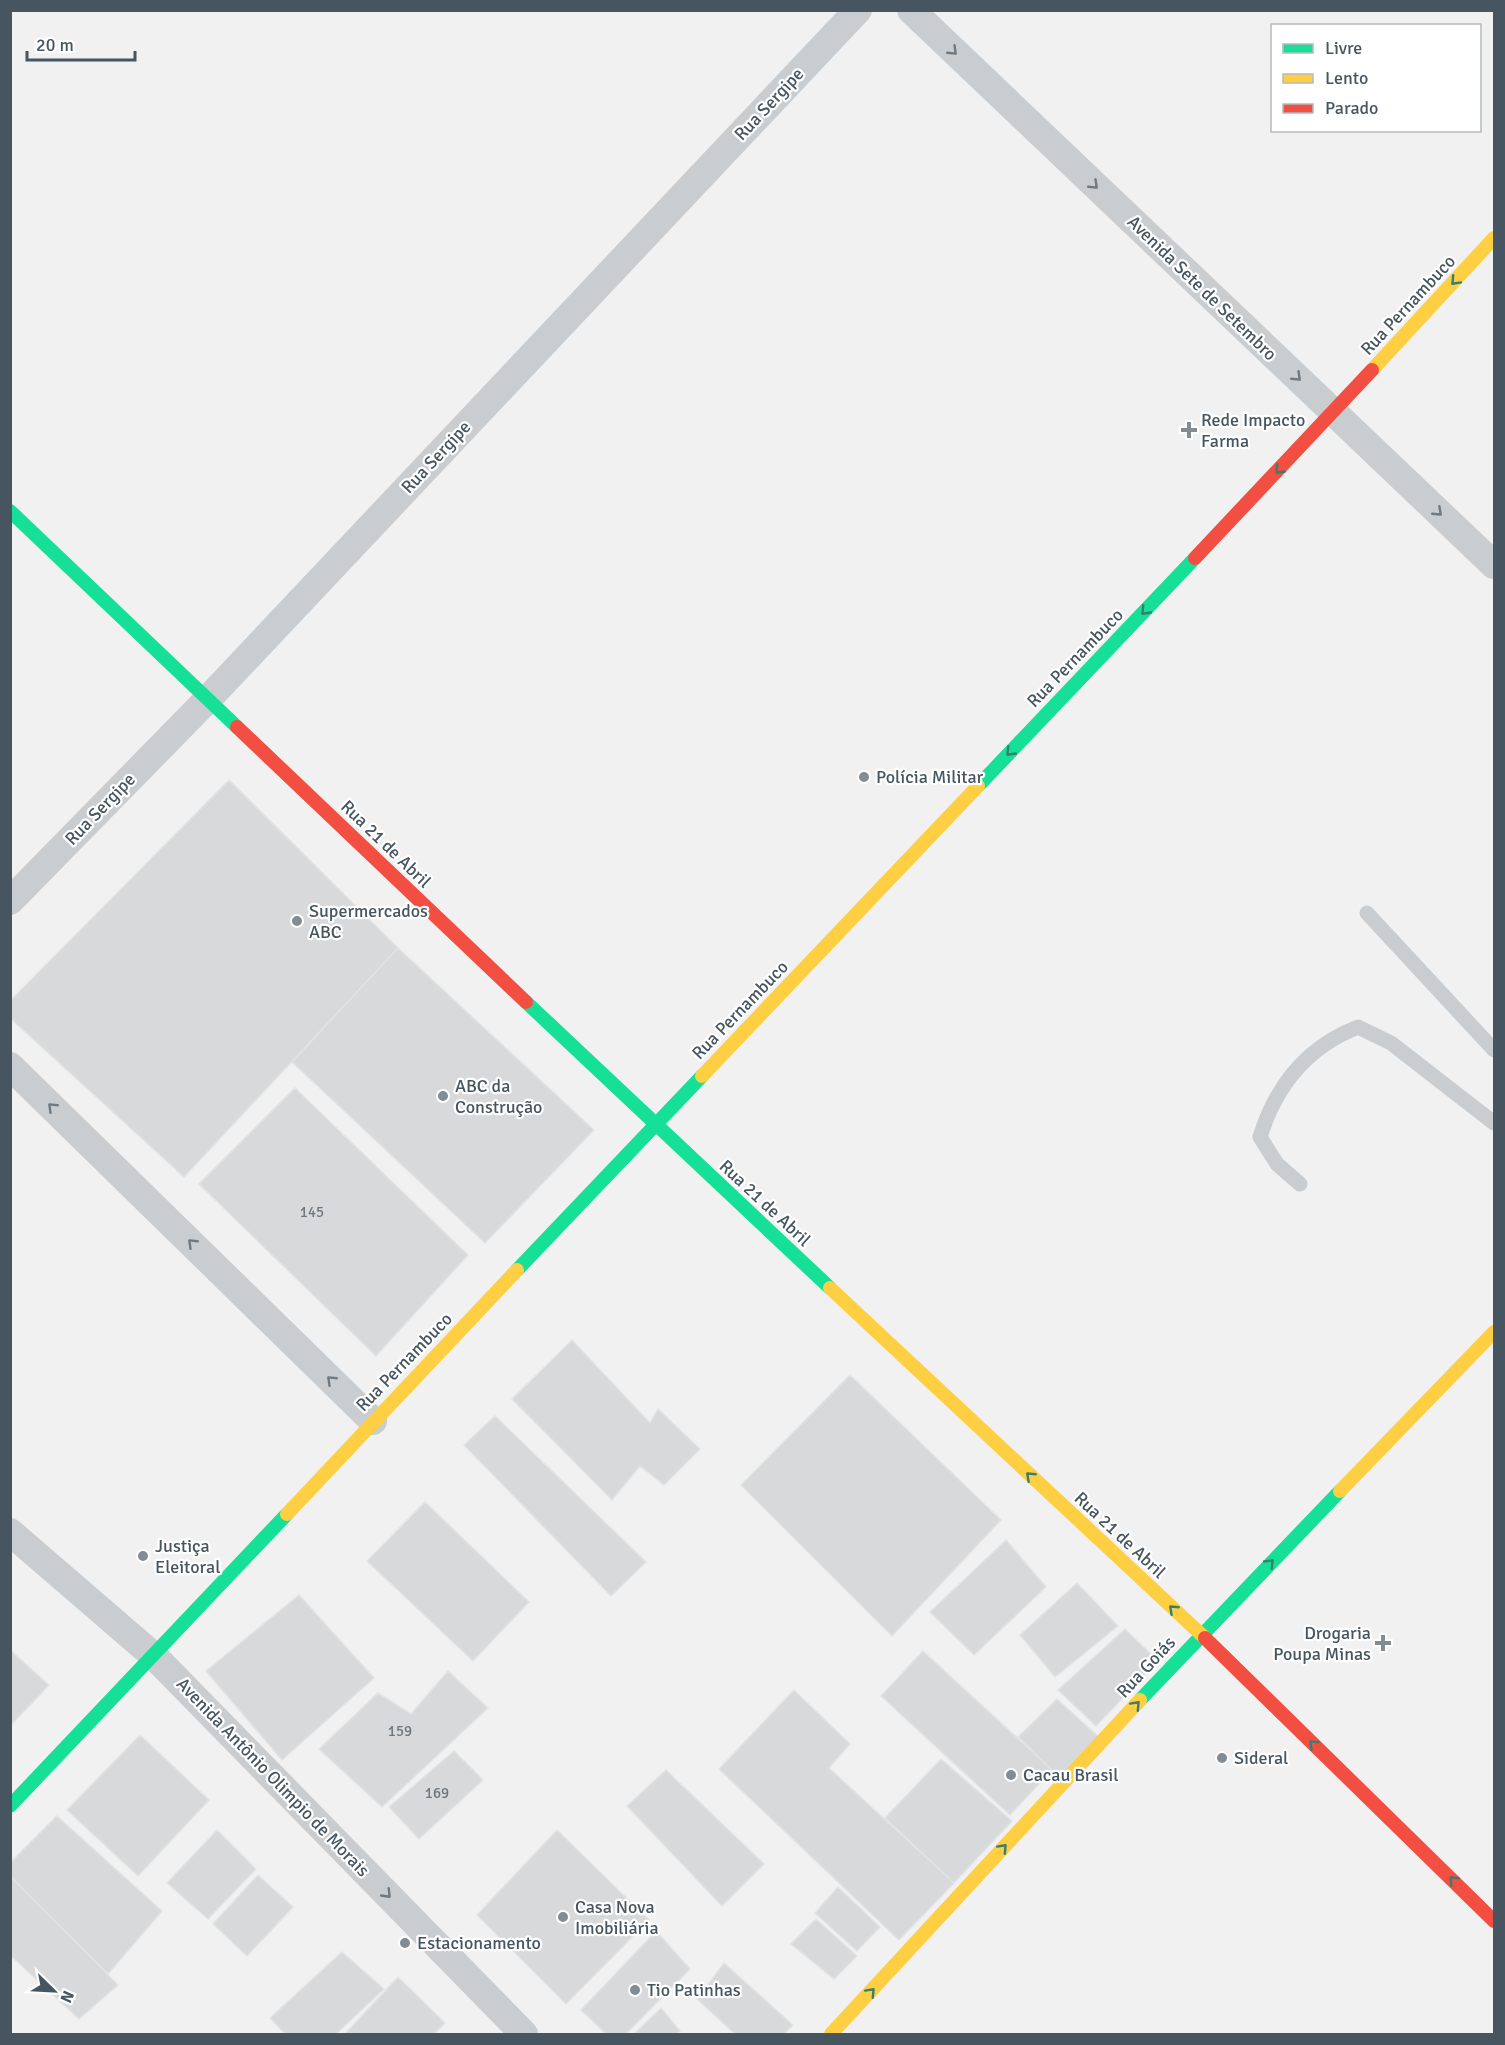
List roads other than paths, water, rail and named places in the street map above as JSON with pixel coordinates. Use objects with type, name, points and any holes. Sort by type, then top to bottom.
[{"type":"main road","name":"Rua Pernambuco","points":[[10,1806],[155,1656],[373,1421],[1334,413],[1494,238]]},
{"type":"main road","name":"Rua 21 de Abril","points":[[10,511],[655,1125],[1201,1635],[1494,1921]]},
{"type":"main road","name":"Rua Goiás","points":[[831,2034],[1201,1635],[1494,1332]]},
{"type":"street","name":"Rua Sergipe","points":[[10,901],[207,699],[858,10]]},
{"type":"street","name":"Avenida Sete de Setembro","points":[[911,10],[1494,565]]},
{"type":"street","points":[[10,1066],[373,1421]]},
{"type":"street","name":"Avenida Antônio Olimpio de Morais","points":[[10,1532],[155,1656],[524,2034]]},
{"type":"lane","points":[[1367,913],[1494,1050]]},
{"type":"lane","points":[[1300,1184],[1277,1164],[1260,1137],[1268,1109],[1287,1078],[1333,1037],[1358,1027],[1391,1042],[1494,1123]]},
{"type":"place","name":"Rede Impacto Farma","points":[[1189,430]]},
{"type":"place","name":"Polícia Militar","points":[[864,777]]},
{"type":"place","name":"Supermercados ABC","points":[[297,921]]},
{"type":"place","name":"ABC da Construção","points":[[443,1096]]},
{"type":"place","name":"Justiça Eleitoral","points":[[143,1556]]},
{"type":"place","name":"Drogaria Poupa Minas","points":[[1383,1643]]},
{"type":"place","name":"Sideral","points":[[1222,1758]]},
{"type":"place","name":"Cacau Brasil","points":[[1011,1775]]},
{"type":"place","name":"Casa Nova Imobiliária","points":[[563,1917]]},
{"type":"place","name":"Estacionamento","points":[[405,1943]]},
{"type":"place","name":"Tio Patinhas","points":[[635,1990]]}]
